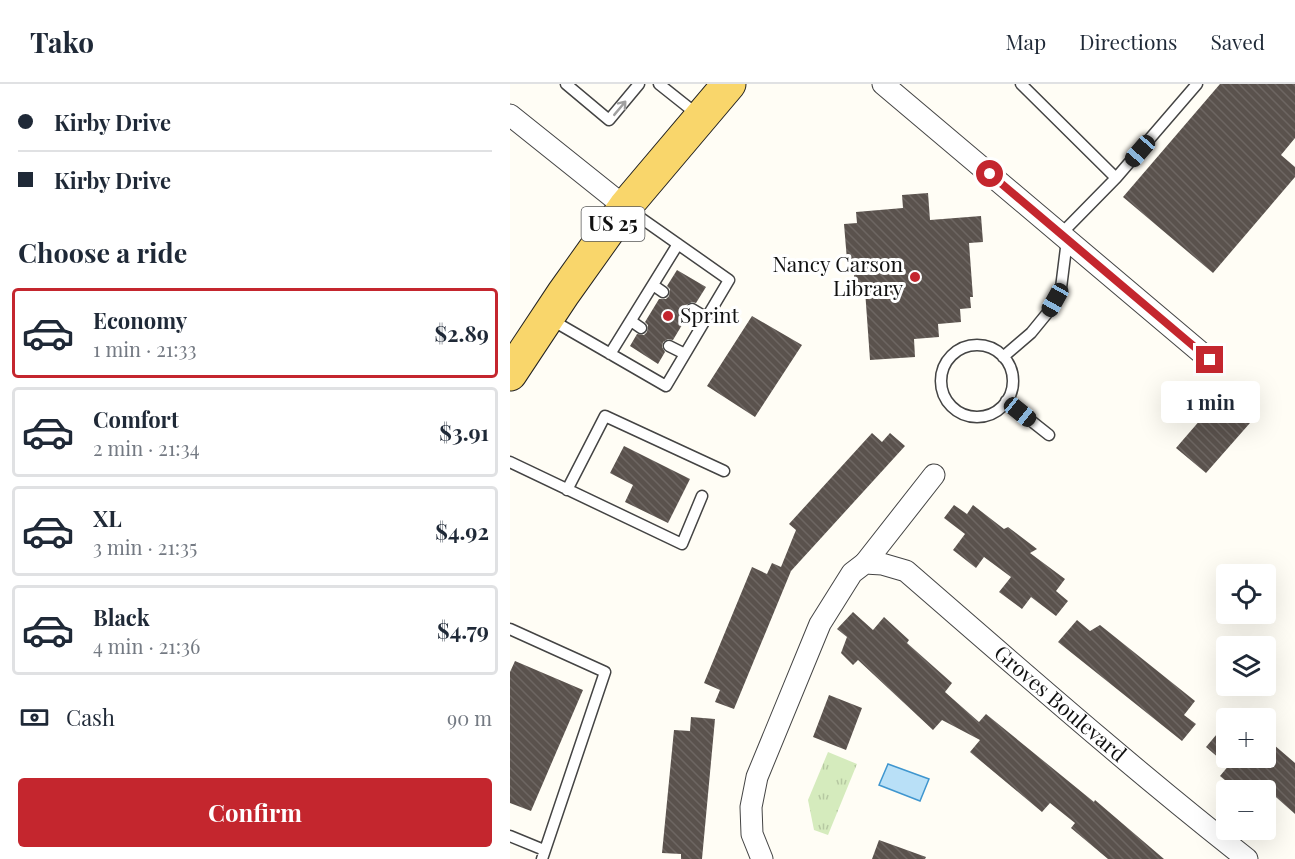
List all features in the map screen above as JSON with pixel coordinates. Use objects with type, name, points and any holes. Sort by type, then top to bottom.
[{"type":"main road","name":"US 25","points":[[510,374],[625,207],[729,84]]},
{"type":"street","points":[[884,84],[1210,360]]},
{"type":"street","points":[[510,115],[625,207]]},
{"type":"street","points":[[762,859],[752,834],[751,807],[757,777],[820,624],[852,573],[865,562],[934,475]]},
{"type":"street","name":"Groves Boulevard","points":[[865,562],[906,571],[1126,760],[1247,859]]},
{"type":"lane","points":[[566,84],[609,120],[639,84]]},
{"type":"lane","points":[[659,84],[701,117]]},
{"type":"lane","points":[[1021,84],[1116,178]]},
{"type":"lane","points":[[1003,357],[1031,333],[1049,311],[1057,296],[1061,288],[1064,237],[1197,84]]},
{"type":"lane","points":[[548,318],[666,386],[729,280],[625,207]]},
{"type":"lane","points":[[610,354],[678,244]]},
{"type":"lane","points":[[653,285],[663,292]]},
{"type":"lane","points":[[692,309],[706,318]]},
{"type":"lane","points":[[631,321],[641,328]]},
{"type":"lane","points":[[978,345],[990,347],[1008,362],[1012,373],[1013,384],[1006,401],[994,412],[983,416],[961,413],[951,406],[944,395],[941,384],[942,372],[947,360],[956,352],[967,347],[978,345]]},
{"type":"lane","points":[[669,346],[685,354]]},
{"type":"lane","points":[[1006,401],[1048,435]]},
{"type":"lane","points":[[567,490],[605,416],[724,471]]},
{"type":"lane","points":[[510,462],[682,544],[702,496]]},
{"type":"lane","points":[[510,629],[605,672],[543,854],[510,836]]},
{"type":"green space","points":[[828,752],[857,764],[828,835],[814,830],[808,800]]},
{"type":"water","points":[[888,764],[929,779],[920,801],[879,785]]},
{"type":"building","points":[[1220,84],[1295,84],[1295,138],[1281,155],[1295,167],[1295,177],[1213,273],[1123,197]]},
{"type":"building","name":"Nancy Carson Library","points":[[928,193],[930,220],[981,216],[983,242],[969,243],[973,297],[970,297],[971,308],[960,309],[961,322],[938,324],[939,337],[914,339],[915,357],[870,360],[865,290],[855,290],[853,260],[847,260],[844,224],[857,223],[856,212],[903,208],[902,195]]},
{"type":"building","points":[[677,270],[706,287],[696,303],[686,305],[688,315],[673,340],[668,339],[663,342],[662,347],[665,352],[658,364],[630,346],[637,334],[644,335],[647,332],[648,325],[645,322],[659,299],[666,299],[669,296],[670,289],[667,286]]},
{"type":"building","points":[[752,316],[802,345],[755,417],[707,386]]},
{"type":"building","points":[[1227,389],[1257,415],[1206,473],[1176,448]]},
{"type":"building","points":[[872,433],[882,442],[890,433],[905,446],[791,571],[734,709],[715,702],[720,690],[704,683],[752,567],[767,574],[772,563],[781,567],[796,530],[789,524]]},
{"type":"building","points":[[624,446],[690,479],[668,523],[625,502],[633,485],[610,473]]},
{"type":"building","points":[[954,505],[967,514],[973,505],[1004,529],[1008,527],[1037,549],[1030,553],[1065,579],[1056,591],[1068,601],[1056,616],[1031,597],[1022,609],[999,592],[1011,577],[984,557],[976,568],[953,550],[965,534],[944,518]]},
{"type":"building","points":[[853,612],[873,630],[884,617],[909,640],[907,643],[952,683],[945,692],[979,722],[986,714],[1094,802],[1095,800],[1164,859],[1108,859],[1071,828],[1075,823],[1050,803],[1042,812],[970,752],[980,740],[942,720],[933,730],[858,660],[853,665],[841,653],[847,637],[837,629]]},
{"type":"building","points":[[1077,620],[1090,631],[1100,625],[1195,701],[1184,715],[1196,724],[1182,741],[1058,642]]},
{"type":"building","points":[[515,661],[583,690],[531,811],[510,803],[510,672]]},
{"type":"building","points":[[829,695],[862,708],[846,750],[813,737]]},
{"type":"building","points":[[691,717],[715,719],[702,859],[681,859],[681,854],[662,853],[674,730],[690,731]]},
{"type":"building","points":[[1216,735],[1216,756],[1206,747]]},
{"type":"building","points":[[1276,747],[1295,763],[1295,814],[1276,797],[1276,780],[1225,780],[1220,776],[1227,768],[1276,768]]},
{"type":"building","points":[[879,840],[926,857],[925,859],[872,859]]},
{"type":"place","name":"Nancy Carson Library","points":[[915,277]]},
{"type":"place","name":"Sprint","points":[[668,316]]},
{"type":"route","points":[[990,174],[1210,360]]}]
